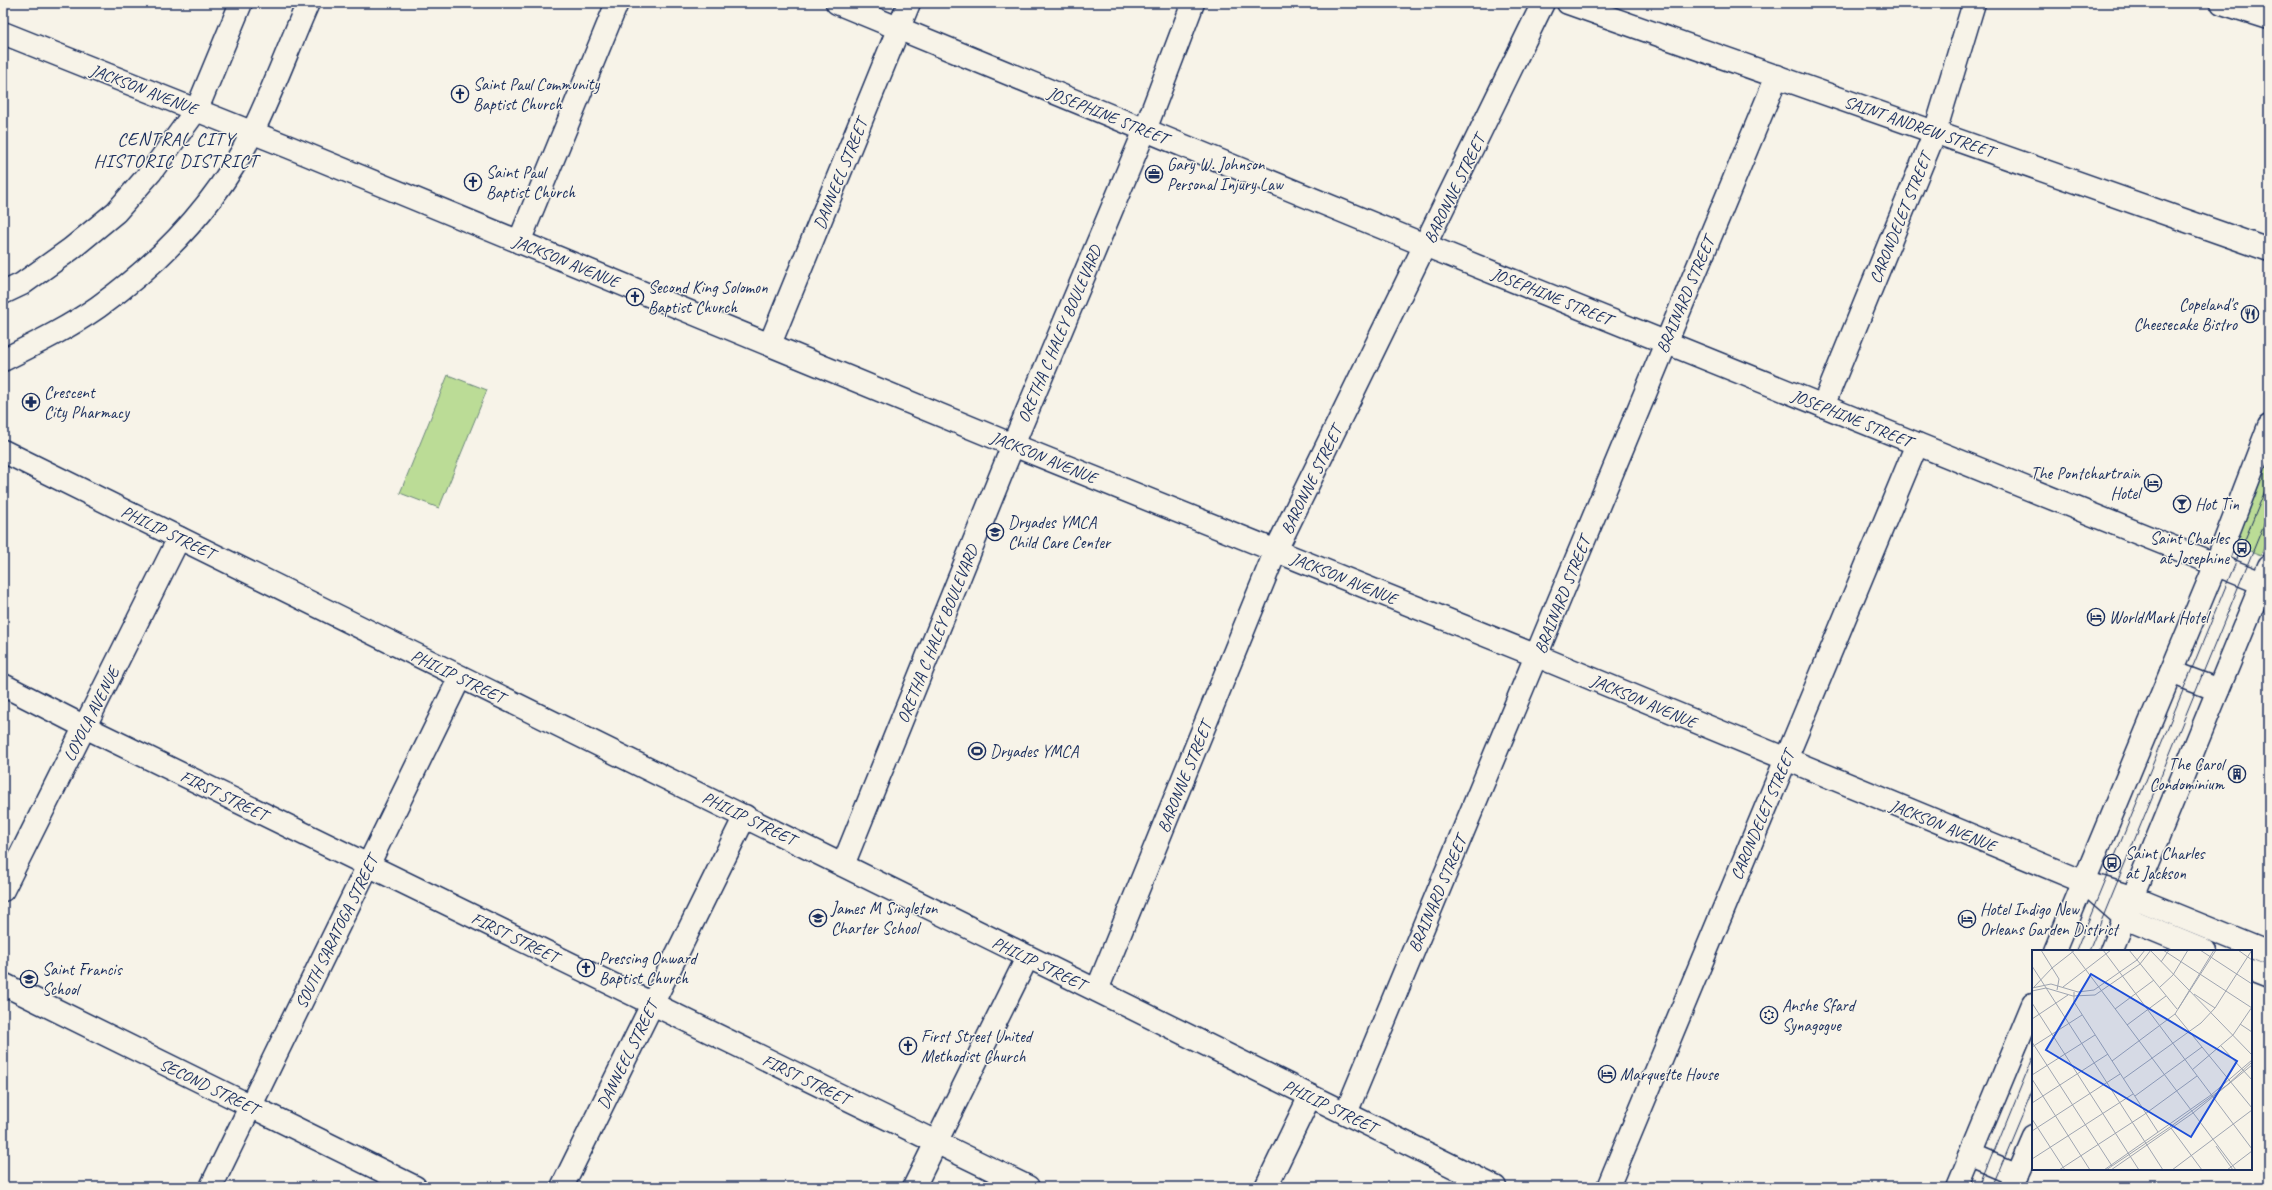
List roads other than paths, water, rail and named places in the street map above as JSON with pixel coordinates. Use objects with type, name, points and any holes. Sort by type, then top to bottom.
[{"type":"street","points":[[3,293],[22,284],[71,249],[116,212],[151,172],[196,109],[241,3]]},
{"type":"street","points":[[3,360],[53,334],[97,307],[139,275],[190,226],[218,188],[252,132],[308,3]]},
{"type":"street","points":[[519,242],[617,3]]},
{"type":"street","name":"JOSEPHINE STREET","points":[[837,3],[1426,246],[1917,444],[2216,564],[2267,578]]},
{"type":"street","name":"DANNEEL STREET","points":[[770,344],[909,3]]},
{"type":"street","name":"ORETHA C HALEY BOULEVARD","points":[[843,865],[1013,445],[1145,130],[1193,3]]},
{"type":"street","name":"BARONNE STREET","points":[[1097,990],[1276,550],[1426,246],[1543,3]]},
{"type":"street","name":"SAINT ANDREW STREET","points":[[1568,3],[2269,250]]},
{"type":"street","name":"CARONDELET STREET","points":[[1823,406],[1935,132],[1974,3]]},
{"type":"street","points":[[2222,3],[2269,18]]},
{"type":"street","name":"JACKSON AVENUE","points":[[3,33],[196,109],[1013,445],[1536,656],[1785,760],[2084,882],[2134,898],[2269,953]]},
{"type":"street","name":"BRAINARD STREET","points":[[1346,1113],[1776,76]]},
{"type":"street","points":[[2055,950],[2216,564],[2269,426]]},
{"type":"street","name":"CARONDELET STREET","points":[[1608,1187],[1917,444]]},
{"type":"street","name":"PHILIP STREET","points":[[3,451],[745,816],[1026,958],[1097,990],[1495,1187]]},
{"type":"street","name":"LOYOLA AVENUE","points":[[3,890],[179,538]]},
{"type":"street","points":[[2111,950],[2218,690],[2267,578]]},
{"type":"street","points":[[2171,672],[2218,690]]},
{"type":"street","name":"SOUTH SARATOGA STREET","points":[[211,1187],[460,677]]},
{"type":"street","name":"FIRST STREET","points":[[3,685],[85,727],[1028,1187]]},
{"type":"street","name":"DANNEEL STREET","points":[[562,1187],[745,816]]},
{"type":"street","name":"JACKSON AVENUE","points":[[2084,882],[2125,918],[2203,950]]},
{"type":"street","points":[[914,1187],[1026,958]]},
{"type":"street","points":[[2252,970],[2269,977]]},
{"type":"street","name":"SECOND STREET","points":[[3,984],[415,1187]]},
{"type":"street","points":[[1957,1187],[2032,1006]]},
{"type":"street","points":[[1266,1187],[1310,1096]]},
{"type":"street","points":[[1970,1156],[2014,1181],[2032,1138]]},
{"type":"tram line","points":[[2076,950],[2269,481]]},
{"type":"tram line","points":[[2089,950],[2269,512]]},
{"type":"tram line","points":[[1980,1187],[2032,1059]]},
{"type":"tram line","points":[[1992,1187],[2032,1091]]},
{"type":"place","name":"Saint Paul Community Baptist Church","points":[[460,94]]},
{"type":"place","name":"Gary W. Johnson Personal Injury Law","points":[[1154,174]]},
{"type":"place","name":"Saint Paul Baptist Church","points":[[473,182]]},
{"type":"place","name":"Second King Solomon Baptist Church","points":[[635,297]]},
{"type":"place","name":"Copeland's Cheesecake Bistro","points":[[2250,314]]},
{"type":"place","name":"Crescent City Pharmacy","points":[[31,402]]},
{"type":"place","name":"The Pontchartrain Hotel","points":[[2153,483]]},
{"type":"place","name":"Hot Tin","points":[[2182,504]]},
{"type":"place","name":"Dryades YMCA Child Care Center","points":[[995,532]]},
{"type":"place","name":"Saint Charles at Josephine","points":[[2242,548]]},
{"type":"place","name":"WorldMark Hotel","points":[[2096,617]]},
{"type":"place","name":"Dryades YMCA","points":[[977,751]]},
{"type":"place","name":"The Carol Condominium","points":[[2237,774]]},
{"type":"place","name":"Saint Charles at Jackson","points":[[2112,863]]},
{"type":"place","name":"James M Singleton Charter School","points":[[818,918]]},
{"type":"place","name":"Hotel Indigo New Orleans Garden District","points":[[1967,919]]},
{"type":"place","name":"Pressing Onward Baptist Church","points":[[586,968]]},
{"type":"place","name":"Saint Francis School","points":[[29,979]]},
{"type":"place","name":"Anshe Sfard Synagogue","points":[[1769,1015]]},
{"type":"place","name":"First Street United Methodist Church","points":[[908,1046]]},
{"type":"place","name":"Marquette House","points":[[1607,1074]]},
{"type":"district","name":"CENTRAL CITY HISTORIC DISTRICT","points":[[176,149]]}]
